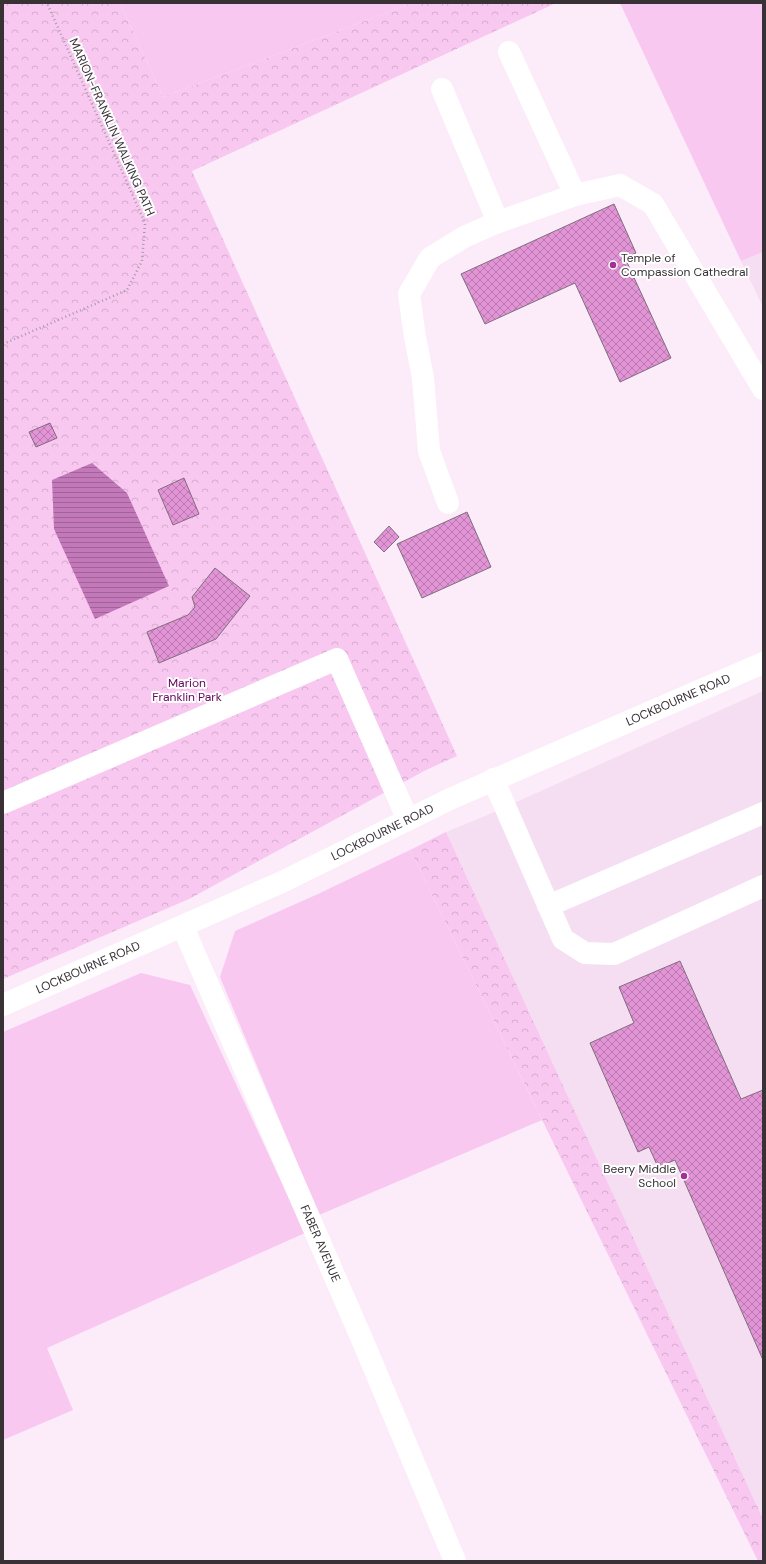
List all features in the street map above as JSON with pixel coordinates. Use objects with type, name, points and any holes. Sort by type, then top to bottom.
[{"type":"main road","points":[[509,52],[575,195]]},
{"type":"main road","points":[[442,89],[498,222]]},
{"type":"main road","points":[[448,503],[429,451],[423,378],[409,294],[430,258],[464,236],[498,222],[575,195],[620,185],[653,204],[763,389]]},
{"type":"main road","points":[[3,804],[336,659],[408,820]]},
{"type":"main road","name":"LOCKBOURNE ROAD","points":[[3,1005],[183,927],[282,882],[493,780],[763,662]]},
{"type":"main road","points":[[493,780],[563,940],[585,953],[614,954],[763,886]]},
{"type":"main road","points":[[548,906],[763,813]]},
{"type":"main road","name":"FABER AVENUE","points":[[183,927],[455,1561]]},
{"type":"path","name":"MARION-FRANKLIN WALKING PATH","points":[[3,344],[127,290],[142,261],[145,223],[47,3]]},
{"type":"shaded area","points":[[763,252],[763,307],[741,261]]},
{"type":"shaded area","points":[[92,463],[127,493],[169,586],[95,619],[54,529],[52,480]]},
{"type":"shaded area","name":"Beery Middle School","points":[[763,691],[763,1519],[446,832],[485,816]]},
{"type":"green space","name":"Marion Franklin Park","points":[[3,3],[120,3],[163,97],[412,3],[556,3],[192,171],[457,756],[426,770],[189,899],[3,979]]},
{"type":"green space","points":[[120,3],[412,3],[163,97]]},
{"type":"green space","points":[[620,3],[763,3],[763,252],[741,261]]},
{"type":"green space","points":[[446,832],[763,1519],[763,1561],[758,1561],[410,850]]},
{"type":"green space","points":[[410,850],[542,1120],[319,1215],[220,977],[235,931],[318,894]]},
{"type":"green space","points":[[141,973],[190,985],[305,1233],[47,1348],[73,1410],[3,1440],[3,1032]]},
{"type":"building","points":[[614,204],[636,253],[625,258],[671,358],[620,382],[575,283],[485,324],[461,274]]},
{"type":"building","points":[[50,423],[57,438],[36,447],[29,432]]},
{"type":"building","points":[[184,478],[199,514],[173,525],[158,490]]},
{"type":"building","points":[[467,512],[491,567],[422,598],[397,544]]},
{"type":"building","points":[[389,526],[399,537],[384,552],[374,542]]},
{"type":"building","points":[[215,568],[250,596],[216,639],[159,663],[147,632],[188,615],[195,607],[192,597]]},
{"type":"building","points":[[680,961],[741,1099],[763,1090],[763,1360],[675,1160],[658,1167],[649,1147],[638,1152],[590,1043],[634,1023],[619,987]]},
{"type":"place","name":"Temple of Compassion Cathedral","points":[[613,265]]},
{"type":"place","name":"Beery Middle School","points":[[684,1176]]}]
